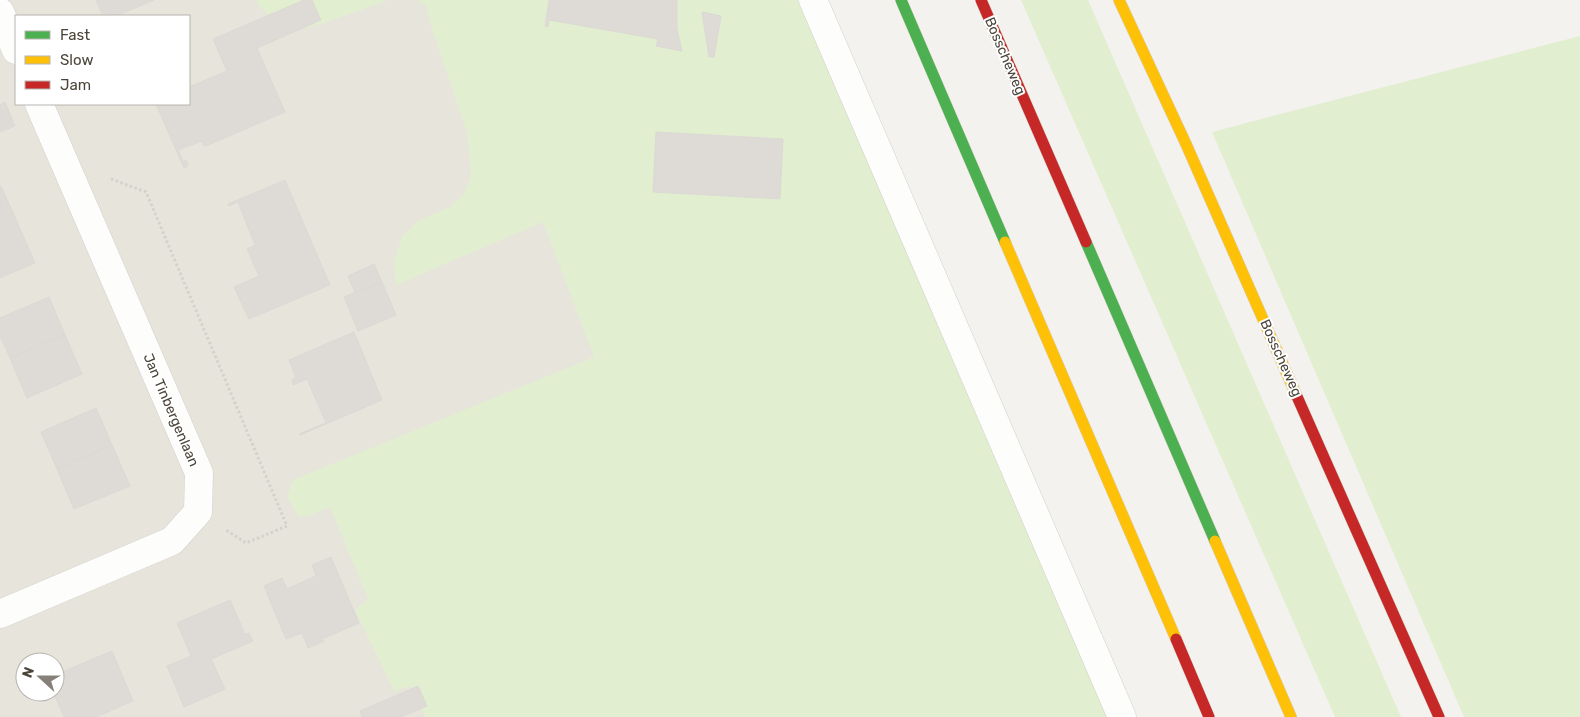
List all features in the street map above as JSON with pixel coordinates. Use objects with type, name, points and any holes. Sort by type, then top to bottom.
[{"type":"main road","points":[[901,0],[1209,717]]},
{"type":"main road","name":"Bosscheweg","points":[[981,0],[1291,717]]},
{"type":"main road","name":"Bosscheweg","points":[[1119,0],[1186,144],[1439,717]]},
{"type":"street","points":[[813,0],[1122,717]]},
{"type":"street","points":[[0,12],[15,48]]},
{"type":"street","name":"Jan Tinbergenlaan","points":[[40,105],[199,473],[198,512]]},
{"type":"street","points":[[0,614],[172,541],[198,512]]},
{"type":"path","points":[[104,177],[146,192],[287,526],[246,543],[198,512]]},
{"type":"shaded area","points":[[0,0],[488,0],[742,717],[0,717]]},
{"type":"green space","points":[[257,0],[389,0],[321,24],[297,30],[277,23],[258,5]]},
{"type":"green space","points":[[417,0],[798,0],[1110,717],[425,717],[411,686],[394,691],[355,610],[368,599],[330,507],[308,516],[299,517],[287,497],[293,480],[594,357],[543,222],[396,285],[394,262],[402,236],[418,221],[450,207],[464,194],[471,175],[467,132],[426,6]]},
{"type":"green space","points":[[1021,0],[1088,0],[1401,717],[1335,717]]},
{"type":"green space","points":[[1580,36],[1580,717],[1464,717],[1212,132]]},
{"type":"building","points":[[96,0],[154,0],[118,15],[103,15]]},
{"type":"building","points":[[304,0],[312,0],[321,20],[257,48],[285,112],[206,146],[204,146],[202,141],[178,150],[183,162],[186,160],[188,166],[184,168],[156,105],[190,105],[190,87],[227,71],[213,39]]},
{"type":"building","points":[[549,0],[677,0],[677,29],[682,51],[656,46],[658,39],[549,20],[548,27],[545,26]]},
{"type":"building","points":[[702,12],[721,16],[714,57],[709,57]]},
{"type":"building","points":[[5,102],[15,126],[0,132],[0,105]]},
{"type":"building","points":[[656,132],[783,139],[780,199],[653,192]]},
{"type":"building","points":[[285,180],[330,285],[249,319],[234,287],[259,276],[247,249],[255,245],[238,202],[229,206],[228,204]]},
{"type":"building","points":[[0,186],[18,224],[0,231]]},
{"type":"building","points":[[18,224],[35,263],[0,278],[0,231]]},
{"type":"building","points":[[374,264],[382,282],[355,293],[348,276]]},
{"type":"building","points":[[382,282],[396,315],[358,331],[344,297]]},
{"type":"building","points":[[49,297],[65,335],[10,358],[0,336],[0,318]]},
{"type":"building","points":[[354,332],[382,400],[300,435],[326,423],[307,379],[293,385],[292,380],[296,378],[289,360]]},
{"type":"building","points":[[65,335],[82,374],[27,398],[10,358]]},
{"type":"building","points":[[96,408],[112,445],[57,469],[41,432]]},
{"type":"building","points":[[112,445],[130,486],[74,509],[57,469]]},
{"type":"building","points":[[331,557],[359,623],[322,639],[324,641],[308,648],[302,633],[286,639],[264,586],[282,578],[287,589],[316,576],[312,565]]},
{"type":"building","points":[[230,600],[245,634],[249,633],[253,641],[211,659],[225,689],[184,707],[167,666],[191,656],[177,623]]},
{"type":"building","points":[[112,651],[133,701],[96,717],[64,717],[57,702],[65,702],[65,671]]},
{"type":"building","points":[[418,686],[427,706],[401,717],[362,717],[360,711]]},
{"type":"traffic: fast","points":[[901,0],[1005,242]]},
{"type":"traffic: fast","points":[[1086,242],[1215,541]]},
{"type":"traffic: slow","points":[[1119,0],[1186,144],[1295,392]]},
{"type":"traffic: slow","points":[[1005,242],[1176,639]]},
{"type":"traffic: slow","points":[[1215,541],[1291,717]]},
{"type":"traffic: jam","points":[[981,0],[1086,242]]},
{"type":"traffic: jam","points":[[1295,392],[1439,717]]},
{"type":"traffic: jam","points":[[1176,639],[1209,717]]}]
